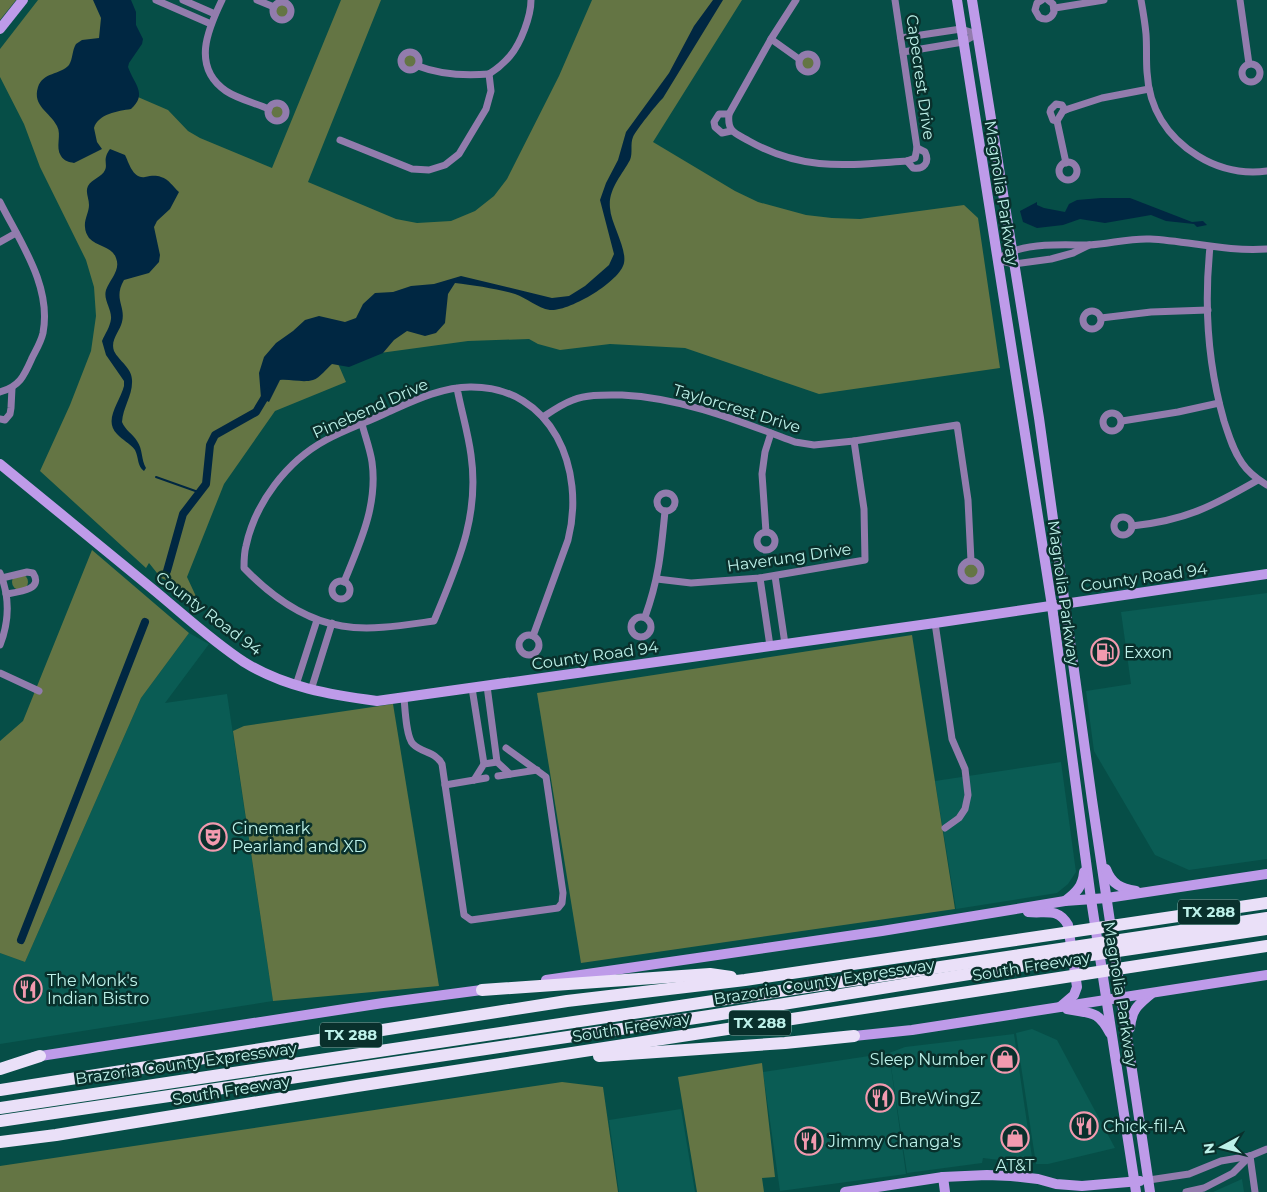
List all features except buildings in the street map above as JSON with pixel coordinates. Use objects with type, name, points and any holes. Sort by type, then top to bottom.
[{"type":"highway","name":"South Freeway","points":[[0,1090],[567,1001],[746,980],[1267,903]]},
{"type":"highway","name":"Brazoria County Expressway","points":[[0,1108],[1056,955],[1156,940],[1267,918]]},
{"type":"highway","name":"Brazoria County Expressway","points":[[1156,940],[1267,930]]},
{"type":"highway","name":"South Freeway","points":[[0,1142],[56,1135],[462,1070],[1267,946]]},
{"type":"highway","name":"Brazoria County Expressway","points":[[0,1121],[709,1016],[1056,955]]},
{"type":"highway","points":[[482,990],[710,974],[746,980]]},
{"type":"highway","points":[[462,1070],[640,1052],[785,1043],[854,1036]]},
{"type":"highway","points":[[0,1069],[40,1056]]},
{"type":"highway","points":[[0,1099],[120,1079],[136,1070]]},
{"type":"highway","points":[[0,1138],[56,1135]]},
{"type":"highway","points":[[0,1148],[56,1135]]},
{"type":"main road","points":[[0,29],[23,0]]},
{"type":"main road","name":"Magnolia Parkway","points":[[957,0],[1052,606],[1091,900],[1135,1187]]},
{"type":"main road","name":"Magnolia Parkway","points":[[972,0],[1041,432],[1100,856],[1150,1192]]},
{"type":"main road","points":[[1025,436],[1041,432]]},
{"type":"main road","name":"County Road 94","points":[[0,464],[237,656],[265,672],[310,690],[377,701],[935,623],[1267,574]]},
{"type":"main road","points":[[1064,697],[1075,734],[1078,739],[1084,741]]},
{"type":"main road","points":[[1100,856],[1108,875],[1115,884],[1121,888],[1142,893]]},
{"type":"main road","points":[[1065,901],[1077,892],[1083,881],[1086,858]]},
{"type":"main road","points":[[0,1062],[384,1003],[882,931],[1065,901],[1107,898],[1267,874]]},
{"type":"main road","points":[[1007,910],[1033,913],[1048,912],[1064,918],[1068,925],[1077,987],[1074,995],[1059,1008]]},
{"type":"main road","points":[[854,1036],[912,1030],[1267,975]]},
{"type":"main road","points":[[1128,1042],[1131,1018],[1135,1007],[1151,994]]},
{"type":"main road","points":[[1059,1008],[1091,1012],[1097,1015],[1112,1038]]},
{"type":"main road","points":[[845,1192],[943,1177],[987,1175],[1038,1179],[1056,1184],[1082,1186],[1135,1187],[1148,1180]]},
{"type":"main road","points":[[943,1177],[945,1192]]},
{"type":"street","points":[[156,0],[211,24]]},
{"type":"street","points":[[183,0],[215,14]]},
{"type":"street","points":[[222,0],[207,36],[205,59],[212,77],[226,91],[269,109]]},
{"type":"street","points":[[257,0],[274,7]]},
{"type":"street","points":[[418,66],[462,76],[489,74],[512,54],[531,12],[531,0]]},
{"type":"street","points":[[796,0],[729,114],[728,124],[731,131],[770,152],[812,164],[842,165],[907,161],[913,168],[922,168],[927,160],[926,152],[917,148]]},
{"type":"street","name":"Capecrest Drive","points":[[896,0],[917,148],[915,158],[907,161]]},
{"type":"street","points":[[1042,0],[1035,6],[1035,10],[1039,17],[1046,19],[1050,18],[1055,8],[1054,4],[1048,0]]},
{"type":"street","points":[[1055,8],[1104,0]]},
{"type":"street","points":[[1141,0],[1146,33],[1149,89],[1156,112],[1165,128],[1189,151],[1209,162],[1228,170],[1243,172],[1267,171]]},
{"type":"street","points":[[1240,0],[1249,64]]},
{"type":"street","points":[[901,38],[961,29],[977,34]]},
{"type":"street","points":[[903,52],[963,42],[977,34]]},
{"type":"street","points":[[771,40],[799,59]]},
{"type":"street","points":[[340,140],[412,169],[429,170],[445,165],[458,154],[486,109],[491,91],[489,74]]},
{"type":"street","points":[[1066,162],[1057,121],[1065,110],[1102,98],[1149,89]]},
{"type":"street","points":[[1057,121],[1051,117],[1051,109],[1056,104],[1062,105],[1065,110]]},
{"type":"street","points":[[729,114],[719,114],[714,122],[718,131],[722,133],[731,131]]},
{"type":"street","points":[[0,202],[35,269],[43,299],[45,317],[43,335],[24,378],[12,388],[0,392]]},
{"type":"street","points":[[0,242],[16,233]]},
{"type":"street","points":[[997,260],[1012,251],[1058,244],[1090,245],[1147,239],[1188,242],[1234,250],[1267,249]]},
{"type":"street","points":[[997,260],[1014,264],[1073,253],[1090,245]]},
{"type":"street","points":[[1210,247],[1208,268],[1209,336],[1219,403],[1232,445],[1242,463],[1258,480],[1267,485]]},
{"type":"street","points":[[1101,318],[1151,312],[1208,310]]},
{"type":"street","name":"Pinebend Drive","points":[[317,620],[272,594],[244,568],[245,547],[256,517],[272,488],[300,459],[320,444],[404,405],[445,390],[482,387],[508,393],[532,407],[543,418],[555,434],[568,463],[573,486],[574,510],[568,540],[533,636]]},
{"type":"street","points":[[0,419],[5,420],[10,414],[12,388]]},
{"type":"street","points":[[296,685],[317,620],[343,626],[375,627],[434,621],[458,563],[471,512],[473,474],[471,456],[457,388]]},
{"type":"street","name":"Taylorcrest Drive","points":[[543,418],[558,407],[573,400],[587,396],[606,395],[660,399],[697,407],[796,442],[807,444],[854,440],[957,425],[968,500],[970,561]]},
{"type":"street","points":[[1122,421],[1219,403]]},
{"type":"street","points":[[344,582],[366,529],[372,497],[372,462],[362,424]]},
{"type":"street","points":[[766,532],[762,474],[764,457],[771,433]]},
{"type":"street","name":"Haverung Drive","points":[[657,579],[691,583],[760,578],[865,560],[864,509],[854,440]]},
{"type":"street","points":[[1132,526],[1163,522],[1197,512],[1258,480]]},
{"type":"street","points":[[645,617],[657,579],[665,511]]},
{"type":"street","points":[[0,646],[7,618],[6,594],[1,576],[27,572],[33,573],[36,578],[35,584],[31,588],[6,594]]},
{"type":"street","points":[[775,576],[785,644]]},
{"type":"street","points":[[760,578],[770,646]]},
{"type":"street","points":[[310,690],[332,623]]},
{"type":"street","points":[[935,623],[952,739],[964,769],[968,795],[965,809],[959,818],[945,828]]},
{"type":"street","points":[[0,673],[39,691]]},
{"type":"street","points":[[487,686],[497,762],[510,774]]},
{"type":"street","points":[[472,688],[484,764],[474,780]]},
{"type":"street","points":[[404,698],[409,739],[413,745],[439,758],[442,764],[464,915],[471,920],[558,908],[562,903],[563,893],[546,777],[506,748]]},
{"type":"street","points":[[484,764],[497,762]]},
{"type":"street","points":[[498,776],[537,770]]},
{"type":"street","points":[[445,785],[486,778]]},
{"type":"street","points":[[1148,1180],[1189,1174],[1221,1161],[1250,1156],[1267,1149]]},
{"type":"street","points":[[1186,1192],[1204,1188],[1234,1173],[1250,1156]]},
{"type":"street","points":[[1250,1156],[1255,1192]]},
{"type":"shaded area","points":[[0,0],[16,0],[0,20]]},
{"type":"shaded area","points":[[38,0],[111,0],[110,85],[168,110],[188,131],[200,138],[272,168],[341,0],[381,0],[308,182],[396,219],[417,223],[451,221],[475,211],[494,196],[507,179],[559,76],[592,0],[742,0],[653,142],[735,191],[758,202],[806,215],[860,219],[964,205],[978,218],[1000,368],[819,394],[685,348],[610,344],[560,350],[538,344],[529,339],[468,341],[336,359],[346,382],[275,411],[224,484],[187,577],[200,605],[176,584],[161,578],[149,563],[146,568],[40,471],[70,405],[91,351],[96,316],[94,287],[86,260],[40,167],[24,124],[0,77],[0,49]]},
{"type":"shaded area","points":[[282,2],[288,5],[291,11],[288,17],[282,20],[276,17],[273,11],[276,5]]},
{"type":"shaded area","points":[[807,53],[813,56],[816,62],[813,68],[807,71],[801,68],[798,62],[801,56]]},
{"type":"shaded area","points":[[411,54],[417,57],[420,63],[417,69],[411,72],[405,69],[402,63],[405,57]]},
{"type":"shaded area","points":[[277,104],[283,107],[286,113],[283,119],[277,122],[271,119],[268,113],[271,107]]},
{"type":"shaded area","points":[[92,550],[189,633],[141,698],[25,962],[0,953],[0,741],[23,721]]},
{"type":"shaded area","points":[[971,563],[977,566],[980,572],[977,578],[971,581],[965,578],[962,572],[965,566]]},
{"type":"shaded area","points":[[20,574],[26,576],[28,582],[26,588],[20,590],[14,588],[12,582],[14,576]]},
{"type":"shaded area","points":[[1267,593],[1267,859],[1189,870],[1155,855],[1094,751],[1086,691],[1131,684],[1121,612]]},
{"type":"shaded area","points":[[189,633],[209,644],[165,703],[227,694],[273,1001],[0,1044],[0,953],[25,962],[141,698]]},
{"type":"shaded area","points":[[912,635],[955,909],[581,963],[537,693]]},
{"type":"shaded area","points":[[393,704],[439,986],[273,1001],[233,731],[244,726]]},
{"type":"shaded area","points":[[1061,762],[1076,872],[1068,884],[1057,893],[956,909],[935,781]]},
{"type":"shaded area","points":[[1032,1029],[1057,1040],[1115,1148],[1048,1164],[1036,1164],[1016,1033]]},
{"type":"shaded area","points":[[1014,1034],[1033,1164],[983,1158],[982,1163],[907,1173],[889,1053],[905,1047]]},
{"type":"shaded area","points":[[889,1053],[906,1174],[780,1191],[763,1072]]},
{"type":"shaded area","points":[[762,1063],[775,1177],[762,1178],[764,1192],[697,1192],[678,1077]]},
{"type":"shaded area","points":[[562,1082],[603,1087],[618,1192],[0,1192],[0,1166]]},
{"type":"shaded area","points":[[681,1109],[695,1192],[619,1192],[609,1120]]},
{"type":"shaded area","points":[[1242,1179],[1244,1192],[1213,1192]]},
{"type":"water","points":[[93,0],[131,0],[136,12],[136,25],[143,39],[128,67],[138,89],[139,99],[131,109],[109,114],[100,119],[94,128],[97,142],[102,149],[74,163],[68,162],[61,156],[57,126],[40,104],[37,94],[40,82],[69,65],[76,44],[82,40],[99,38],[101,18]]},
{"type":"water","points":[[713,0],[723,0],[663,98],[633,137],[630,160],[613,188],[610,208],[623,250],[624,263],[620,271],[604,287],[569,306],[550,310],[515,294],[501,290],[455,283],[448,294],[445,323],[436,333],[425,336],[407,331],[394,340],[383,353],[349,367],[332,364],[313,380],[280,380],[269,402],[261,398],[259,373],[264,357],[276,343],[305,320],[319,316],[345,322],[356,318],[363,304],[375,293],[393,292],[411,286],[434,284],[461,276],[552,298],[569,296],[585,286],[609,265],[614,254],[600,200],[606,183],[618,160],[626,132],[669,73],[694,26]]},
{"type":"water","points":[[110,149],[125,155],[137,176],[164,178],[179,192],[170,209],[157,221],[154,227],[160,255],[159,262],[149,273],[124,280],[120,292],[123,316],[113,343],[116,355],[128,368],[132,380],[131,391],[122,422],[139,444],[146,468],[144,471],[139,464],[135,450],[117,434],[113,429],[112,423],[112,417],[124,386],[124,381],[106,355],[102,341],[109,328],[111,319],[105,294],[116,270],[117,262],[111,251],[89,238],[85,228],[89,205],[87,188],[105,170],[106,156]]},
{"type":"water","points":[[1130,198],[1192,222],[1203,221],[1207,225],[1197,227],[1194,224],[1166,221],[1151,215],[1105,223],[1080,219],[1063,225],[1037,228],[1023,222],[1020,211],[1037,202],[1037,205],[1044,208],[1065,212],[1069,204],[1077,200]]},
{"type":"waterway","points":[[167,571],[183,514],[206,484],[210,445],[215,435],[256,412],[268,392]]},
{"type":"waterway","points":[[156,477],[201,493]]},
{"type":"waterway","points":[[21,940],[145,622]]},
{"type":"place","name":"Exxon","points":[[1105,652]]},
{"type":"place","name":"Cinemark Pearland and XD","points":[[213,837]]},
{"type":"place","name":"The Monk's Indian Bistro","points":[[28,989]]},
{"type":"place","name":"Sleep Number","points":[[1005,1059]]},
{"type":"place","name":"BreWingZ","points":[[880,1098]]},
{"type":"place","name":"Chick-fil-A","points":[[1084,1126]]},
{"type":"place","name":"AT&T","points":[[1015,1138]]},
{"type":"place","name":"Jimmy Changa's","points":[[809,1141]]}]
